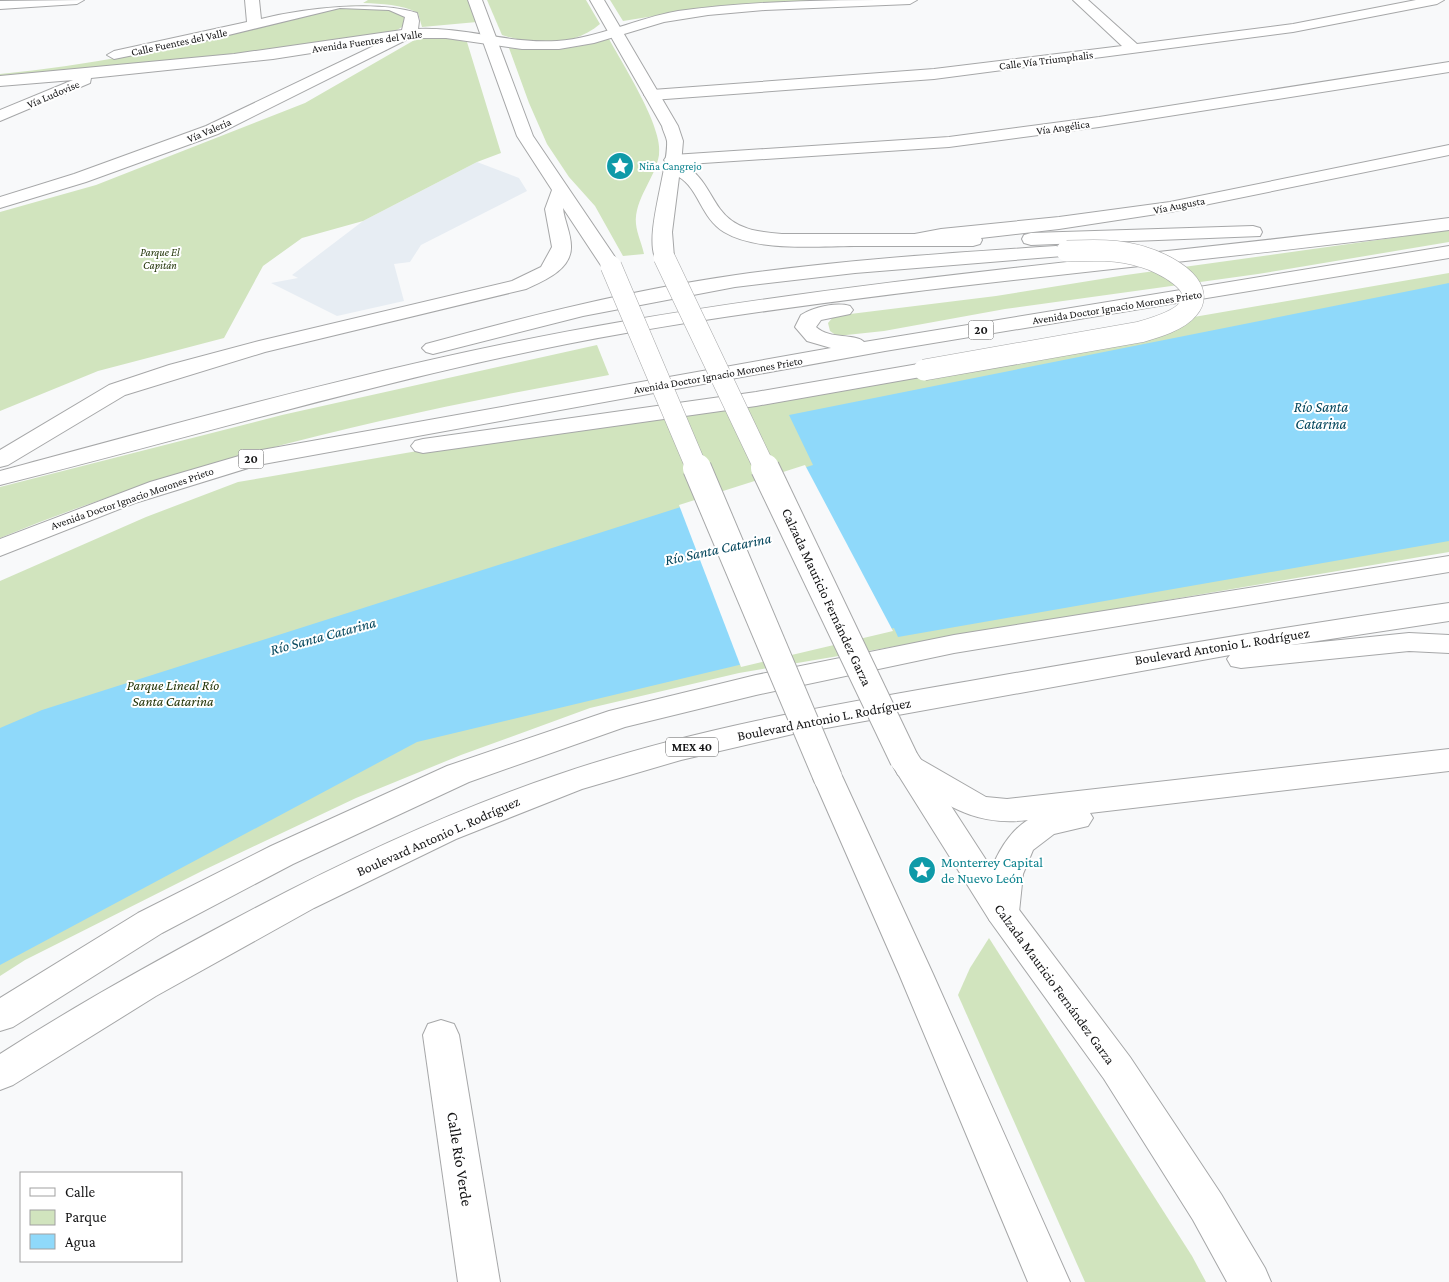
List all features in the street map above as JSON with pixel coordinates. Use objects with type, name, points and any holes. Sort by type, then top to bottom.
[{"type":"main road","points":[[0,5],[77,0]]},
{"type":"main road","points":[[252,0],[254,25]]},
{"type":"main road","name":"Calle Fuentes del Valle","points":[[0,70],[96,58],[254,25],[356,0]]},
{"type":"main road","points":[[475,0],[525,136],[560,192],[579,216],[611,266],[828,778],[916,974],[1049,1282]]},
{"type":"main road","name":"Calzada Mauricio Fernández Garza","points":[[596,0],[652,94],[676,141],[663,232],[664,257],[907,763],[1002,912],[1116,1068],[1161,1135],[1207,1207],[1250,1282]]},
{"type":"main road","name":"Avenida Fuentes del Valle","points":[[0,81],[105,72],[314,49],[409,34],[454,33],[524,45],[559,45],[581,42],[655,19],[709,11],[910,0]]},
{"type":"main road","points":[[1080,0],[1134,49]]},
{"type":"main road","name":"Calle Vía Triumphalis","points":[[652,94],[875,80],[1134,49],[1312,25],[1437,0]]},
{"type":"main road","points":[[340,4],[385,6],[403,10],[412,16],[412,28],[409,34]]},
{"type":"main road","name":"Vía Valeria","points":[[0,203],[98,172],[212,130],[298,90],[409,34]]},
{"type":"main road","name":"Vía Angélica","points":[[673,163],[948,142],[1098,122],[1449,67]]},
{"type":"main road","name":"Vía Ludovise","points":[[0,116],[105,72]]},
{"type":"main road","name":"Vía Augusta","points":[[905,241],[958,233],[1059,224],[1170,207],[1449,150]]},
{"type":"main road","points":[[673,163],[691,175],[721,222],[743,233],[781,239],[905,241],[1232,232],[1387,232]]},
{"type":"main road","points":[[700,190],[698,207],[706,225],[714,233],[743,245],[790,252],[1024,248],[1069,259]]},
{"type":"main road","points":[[0,460],[117,390],[259,347],[469,298],[526,281],[548,271],[558,258],[562,247],[554,209],[560,192]]},
{"type":"main road","points":[[208,423],[250,402],[281,390],[449,343],[619,303],[766,277],[914,262],[1069,259],[1387,232],[1449,224]]},
{"type":"main road","points":[[0,478],[348,386],[514,348],[627,326],[798,302],[1112,251],[1141,256],[1160,263],[1189,283],[1193,295],[1188,310],[1161,326],[1140,332],[756,399],[241,474],[171,482]]},
{"type":"main road","name":"Avenida Doctor Ignacio Morones Prieto","points":[[0,548],[68,519],[171,482],[256,458],[885,346],[1449,252]]},
{"type":"main road","points":[[885,346],[821,340],[811,335],[805,327],[806,323],[815,315],[993,285],[1069,259]]},
{"type":"main road","points":[[0,1016],[150,923],[282,855],[458,774],[619,718],[748,687],[954,644],[1449,564]]},
{"type":"main road","name":"Boulevard Antonio L. Rodríguez","points":[[0,1074],[42,1046],[155,978],[278,911],[395,852],[519,800],[627,764],[730,738],[897,704],[1279,636],[1449,612]]},
{"type":"main road","points":[[1139,660],[1262,658],[1409,642],[1449,644]]},
{"type":"main road","points":[[907,763],[980,808],[1007,811],[1449,760]]},
{"type":"main road","points":[[1002,912],[1005,876],[1011,858],[1018,845],[1044,826],[1087,816],[1134,809],[1449,778]]},
{"type":"main road","name":"Calle Río Verde","points":[[441,1035],[478,1282]]},
{"type":"shaded area","points":[[477,162],[519,178],[527,191],[421,245],[410,262],[394,264],[404,301],[337,316],[271,283],[298,278],[292,275],[363,221]]},
{"type":"green space","points":[[368,0],[469,0],[477,22],[422,27],[418,13],[412,10],[384,4],[363,3]]},
{"type":"green space","points":[[487,0],[586,0],[600,24],[578,37],[566,40],[553,42],[527,41],[502,35]]},
{"type":"green space","points":[[610,0],[836,0],[711,7],[623,21]]},
{"type":"green space","points":[[342,6],[376,6],[393,10],[407,19],[407,24],[392,33],[306,46],[0,78],[0,74],[86,63],[172,47]]},
{"type":"green space","name":"Parque El Capitán","points":[[437,36],[467,42],[501,153],[477,162],[363,221],[302,238],[263,266],[224,338],[98,371],[0,411],[0,212],[96,185],[305,103],[418,38]]},
{"type":"green space","points":[[609,39],[649,113],[659,143],[657,164],[641,198],[636,215],[636,224],[644,254],[623,256],[595,206],[569,177],[547,144],[529,103],[509,48],[559,49]]},
{"type":"green space","points":[[1449,230],[1449,242],[1258,274],[1005,309],[884,331],[837,336],[830,331],[828,323],[834,316],[996,296],[1126,275]]},
{"type":"green space","name":"Río Santa Catarina","points":[[1449,273],[1449,552],[739,673],[590,708],[461,755],[356,798],[204,870],[25,960],[0,976],[0,581],[146,517],[238,482]]},
{"type":"green space","points":[[597,345],[609,375],[454,405],[300,440],[149,484],[74,509],[0,538],[0,487],[282,415]]},
{"type":"green space","points":[[989,938],[1192,1256],[1206,1282],[1085,1282],[958,995],[970,968]]},
{"type":"water","name":"Río Santa Catarina","points":[[1449,283],[1449,541],[898,637],[894,628],[417,742],[0,965],[0,728],[42,710],[813,465],[789,415]]},
{"type":"pier","points":[[805,465],[893,631],[741,667],[679,505]]},
{"type":"place","name":"Niña Cangrejo","points":[[620,166]]},
{"type":"place","name":"Monterrey Capital de Nuevo León","points":[[922,870]]},
{"type":"park label","name":"Parque Lineal Río Santa Catarina","points":[[173,694]]}]
